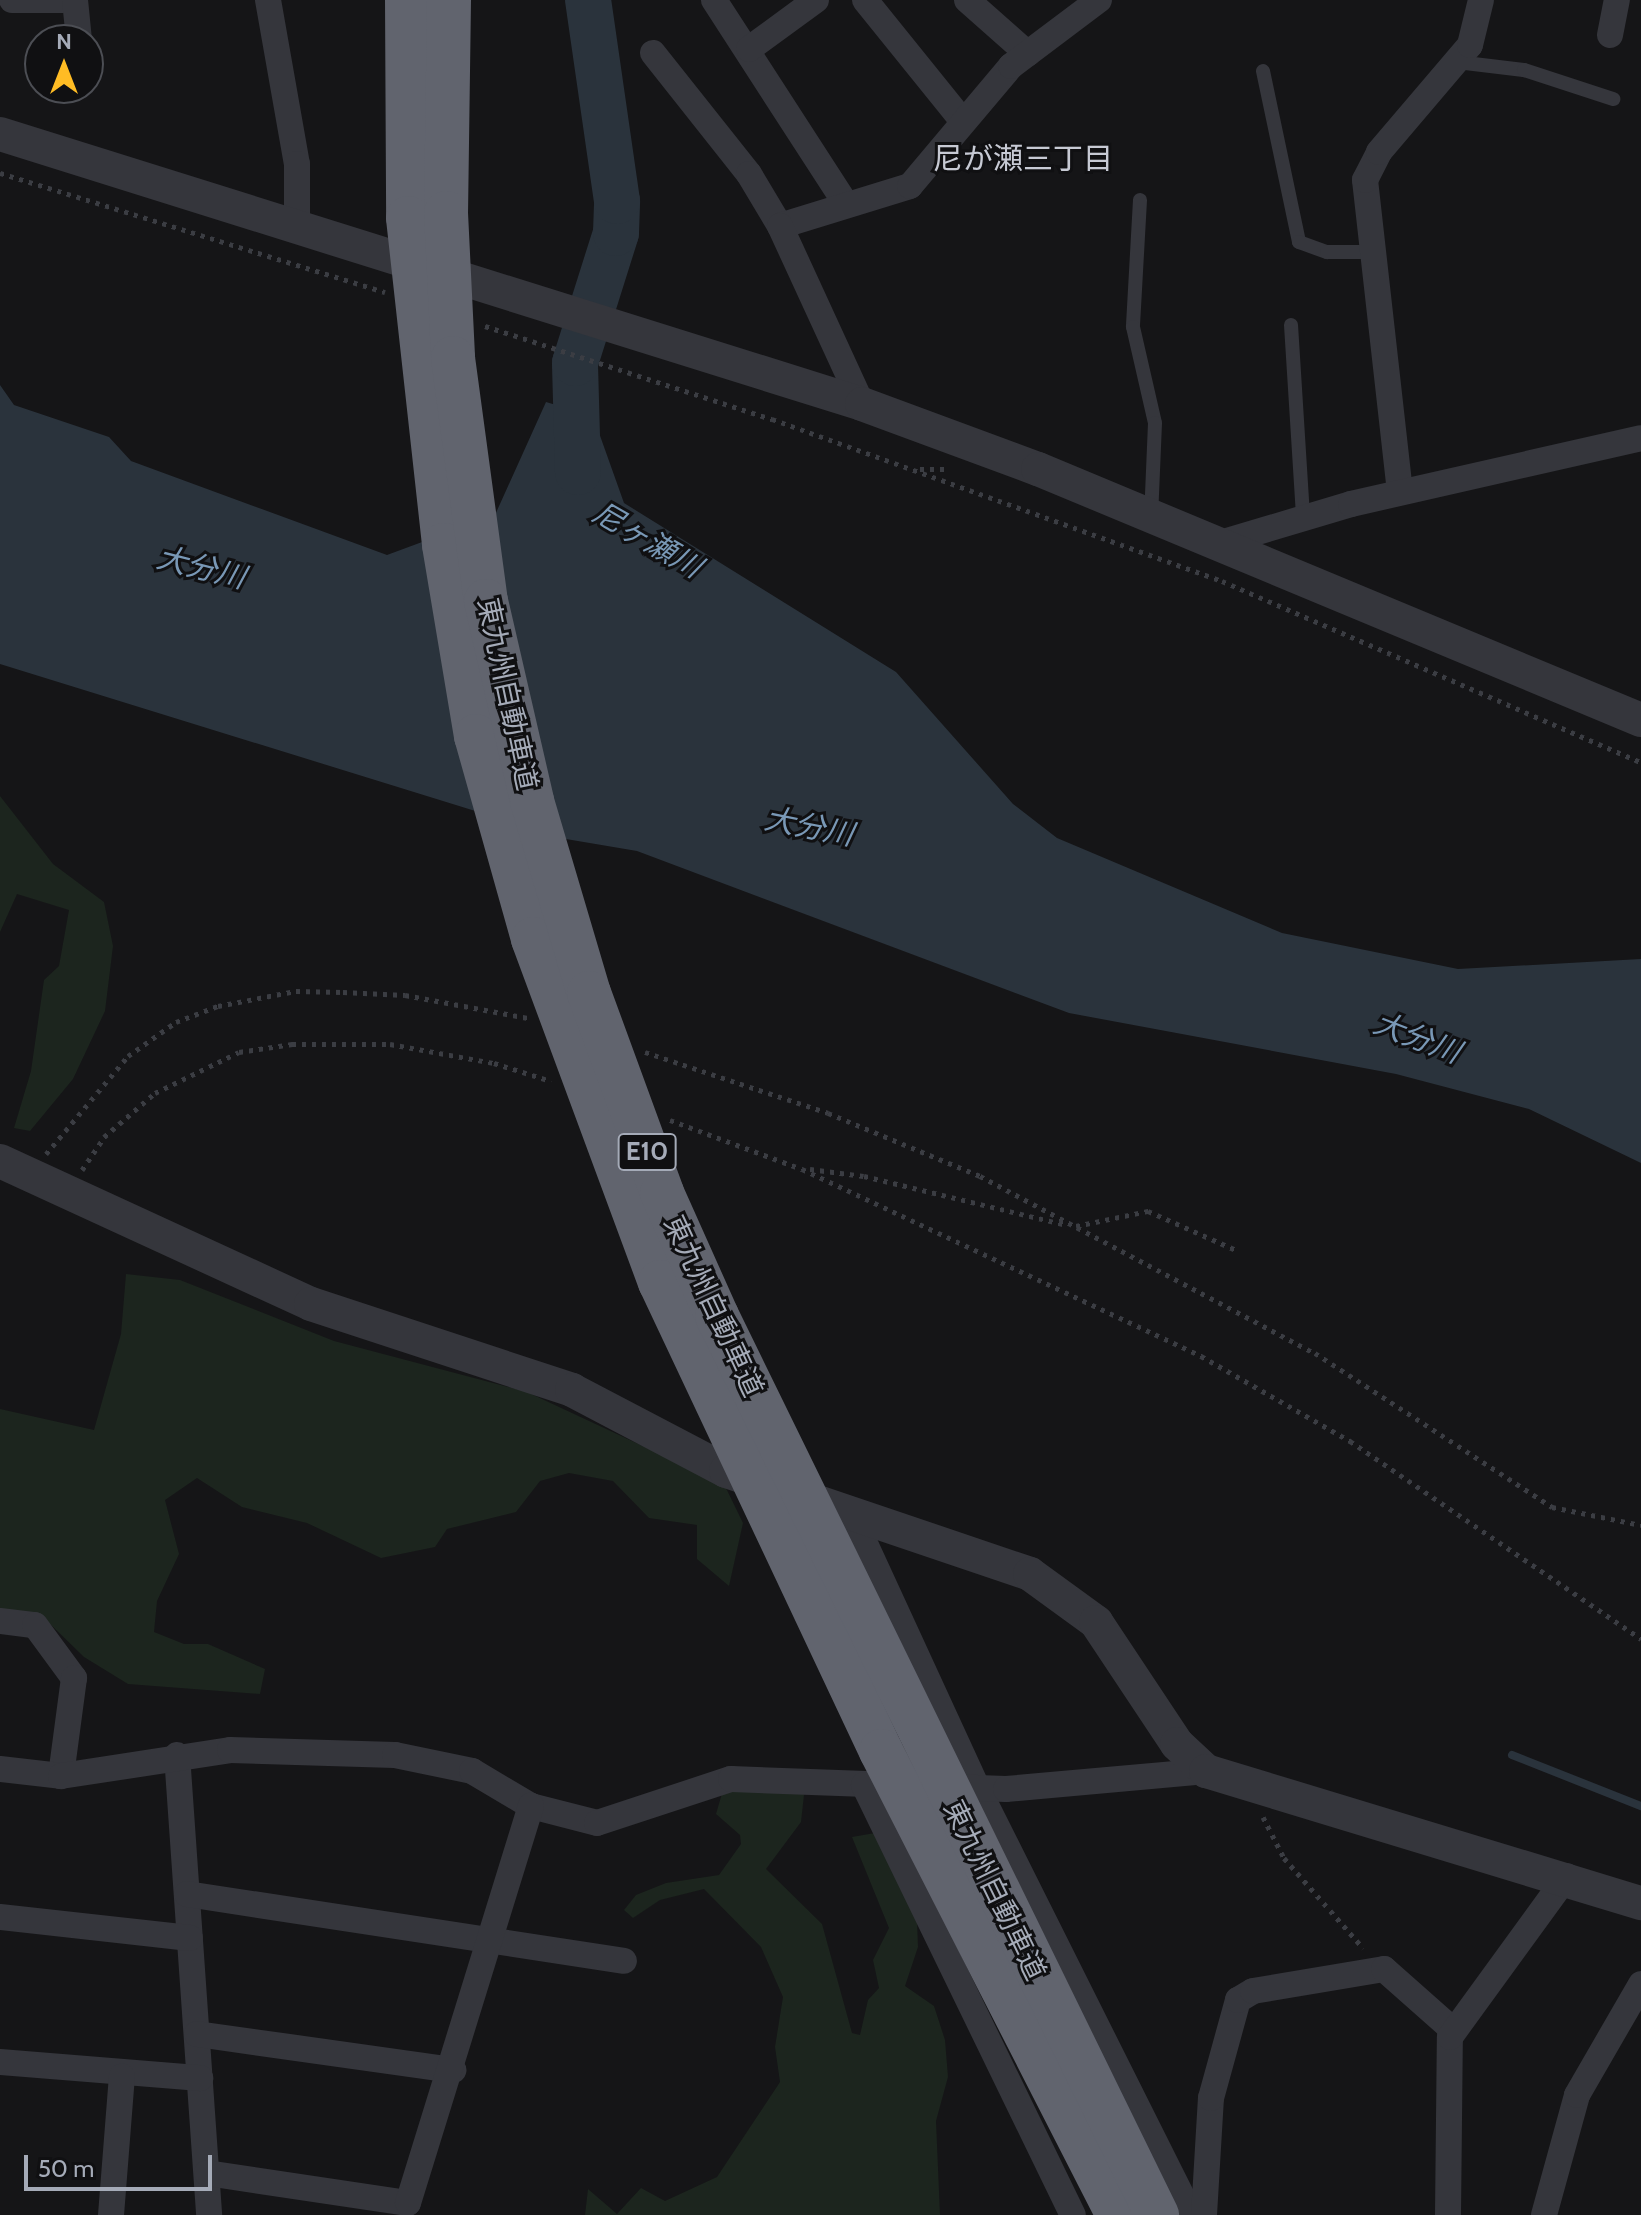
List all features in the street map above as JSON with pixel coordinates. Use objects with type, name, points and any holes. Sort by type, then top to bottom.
[{"type":"highway","name":"東九州自動車道","points":[[407,0],[408,218],[444,545],[476,736],[533,939],[660,1282],[881,1751],[1118,2215]]},
{"type":"highway","name":"東九州自動車道","points":[[449,0],[446,213],[453,358],[486,601],[532,801],[589,993],[662,1193],[717,1316],[1157,2215]]},
{"type":"street","points":[[12,0],[63,0]]},
{"type":"street","points":[[75,0],[77,24]]},
{"type":"street","points":[[268,0],[297,164],[297,229]]},
{"type":"street","points":[[714,0],[749,49],[846,204]]},
{"type":"street","points":[[749,49],[816,0]]},
{"type":"street","points":[[865,0],[962,120]]},
{"type":"street","points":[[967,0],[1028,54]]},
{"type":"street","points":[[780,226],[910,186],[962,120],[1028,54],[1099,0]]},
{"type":"street","points":[[1400,492],[1368,170],[1470,45],[1481,0]]},
{"type":"street","points":[[1610,35],[1617,0]]},
{"type":"street","points":[[653,53],[749,174],[780,226],[862,404]]},
{"type":"street","points":[[0,134],[862,404],[1151,517],[1641,720]]},
{"type":"street","points":[[1217,544],[1400,492],[1641,438]]},
{"type":"street","points":[[0,1161],[311,1304],[538,1376],[708,1464],[1009,1564],[1071,1599],[1110,1637],[1177,1744],[1206,1771]]},
{"type":"street","points":[[850,1511],[978,1789],[1191,2215]]},
{"type":"street","points":[[0,1621],[35,1625],[74,1678],[61,1776]]},
{"type":"street","points":[[177,1755],[209,2215]]},
{"type":"street","points":[[0,1769],[61,1776],[177,1755],[404,1756],[472,1771],[531,1806],[597,1823],[731,1779],[978,1789],[1206,1771],[1567,1876],[1641,1903]]},
{"type":"street","points":[[864,1785],[1073,2215]]},
{"type":"street","points":[[207,2173],[408,2203],[494,1938],[531,1806]]},
{"type":"street","points":[[1448,2215],[1453,2030],[1567,1876]]},
{"type":"street","points":[[187,1894],[494,1938],[624,1961]]},
{"type":"street","points":[[0,1917],[190,1938]]},
{"type":"street","points":[[1204,2215],[1208,2115],[1233,2004],[1253,1991],[1383,1969],[1453,2030]]},
{"type":"street","points":[[1544,2215],[1577,2095],[1641,1984]]},
{"type":"street","points":[[197,2034],[453,2070]]},
{"type":"street","points":[[0,2062],[122,2076],[200,2078]]},
{"type":"street","points":[[111,2215],[122,2076]]},
{"type":"lane","points":[[1457,62],[1524,70],[1613,99]]},
{"type":"lane","points":[[1263,71],[1299,242],[1327,252],[1375,252]]},
{"type":"lane","points":[[1140,200],[1133,327],[1155,423],[1151,517]]},
{"type":"lane","points":[[1291,325],[1303,518]]},
{"type":"path","points":[[0,173],[394,295]]},
{"type":"path","points":[[468,320],[772,419],[1222,581],[1641,762]]},
{"type":"path","points":[[33,1176],[57,1136],[128,1056],[176,1022],[218,1006],[281,993],[343,992],[471,1005],[544,1023]]},
{"type":"path","points":[[72,1193],[104,1137],[131,1111],[176,1079],[239,1052],[292,1044],[390,1044],[494,1063],[566,1086]]},
{"type":"path","points":[[629,1048],[919,1148],[1075,1226],[1315,1353],[1552,1507],[1641,1525]]},
{"type":"path","points":[[653,1114],[802,1169],[1201,1356],[1363,1449],[1641,1639]]},
{"type":"path","points":[[802,1169],[864,1176],[1075,1226],[1148,1211],[1236,1250]]},
{"type":"path","points":[[1262,1806],[1264,1825],[1284,1858],[1383,1969]]},
{"type":"shaded area","points":[[0,796],[53,864],[104,902],[113,946],[105,1011],[73,1079],[30,1131],[14,1128],[31,1071],[44,980],[59,966],[69,910],[17,894],[0,932]]},
{"type":"shaded area","points":[[126,1274],[180,1280],[334,1341],[527,1392],[724,1484],[743,1523],[729,1586],[697,1559],[697,1525],[649,1518],[613,1481],[569,1473],[540,1481],[516,1512],[447,1529],[435,1547],[381,1558],[307,1523],[242,1507],[197,1478],[165,1500],[179,1554],[157,1601],[154,1632],[184,1644],[208,1644],[265,1669],[260,1694],[128,1684],[84,1657],[46,1620],[0,1608],[0,1409],[94,1430],[121,1334]]},
{"type":"shaded area","points":[[798,1788],[804,1795],[801,1822],[766,1869],[822,1924],[852,2033],[860,2035],[868,2000],[879,1988],[873,1960],[889,1928],[852,1837],[875,1833],[917,1920],[918,1947],[905,1986],[934,2006],[945,2040],[948,2077],[936,2121],[940,2215],[585,2215],[588,2189],[617,2214],[641,2188],[665,2201],[717,2177],[780,2082],[775,2047],[783,1997],[761,1947],[704,1889],[660,1900],[633,1918],[624,1910],[636,1895],[666,1883],[719,1875],[741,1844],[740,1835],[716,1814],[723,1790]]},
{"type":"water","name":"大分川","points":[[0,385],[14,405],[109,437],[131,461],[387,555],[495,515],[546,402],[593,416],[624,503],[896,672],[1013,804],[1057,838],[1282,933],[1458,969],[1641,959],[1641,1163],[1529,1109],[1396,1074],[1069,1013],[637,851],[566,839],[0,664]]},
{"type":"waterway","name":"尼ヶ瀬川","points":[[578,472],[575,363],[616,233],[617,201],[588,0]]},
{"type":"waterway","points":[[1512,1755],[1641,1806]]},
{"type":"district","name":"尼が瀬三丁目","points":[[1023,159]]}]
